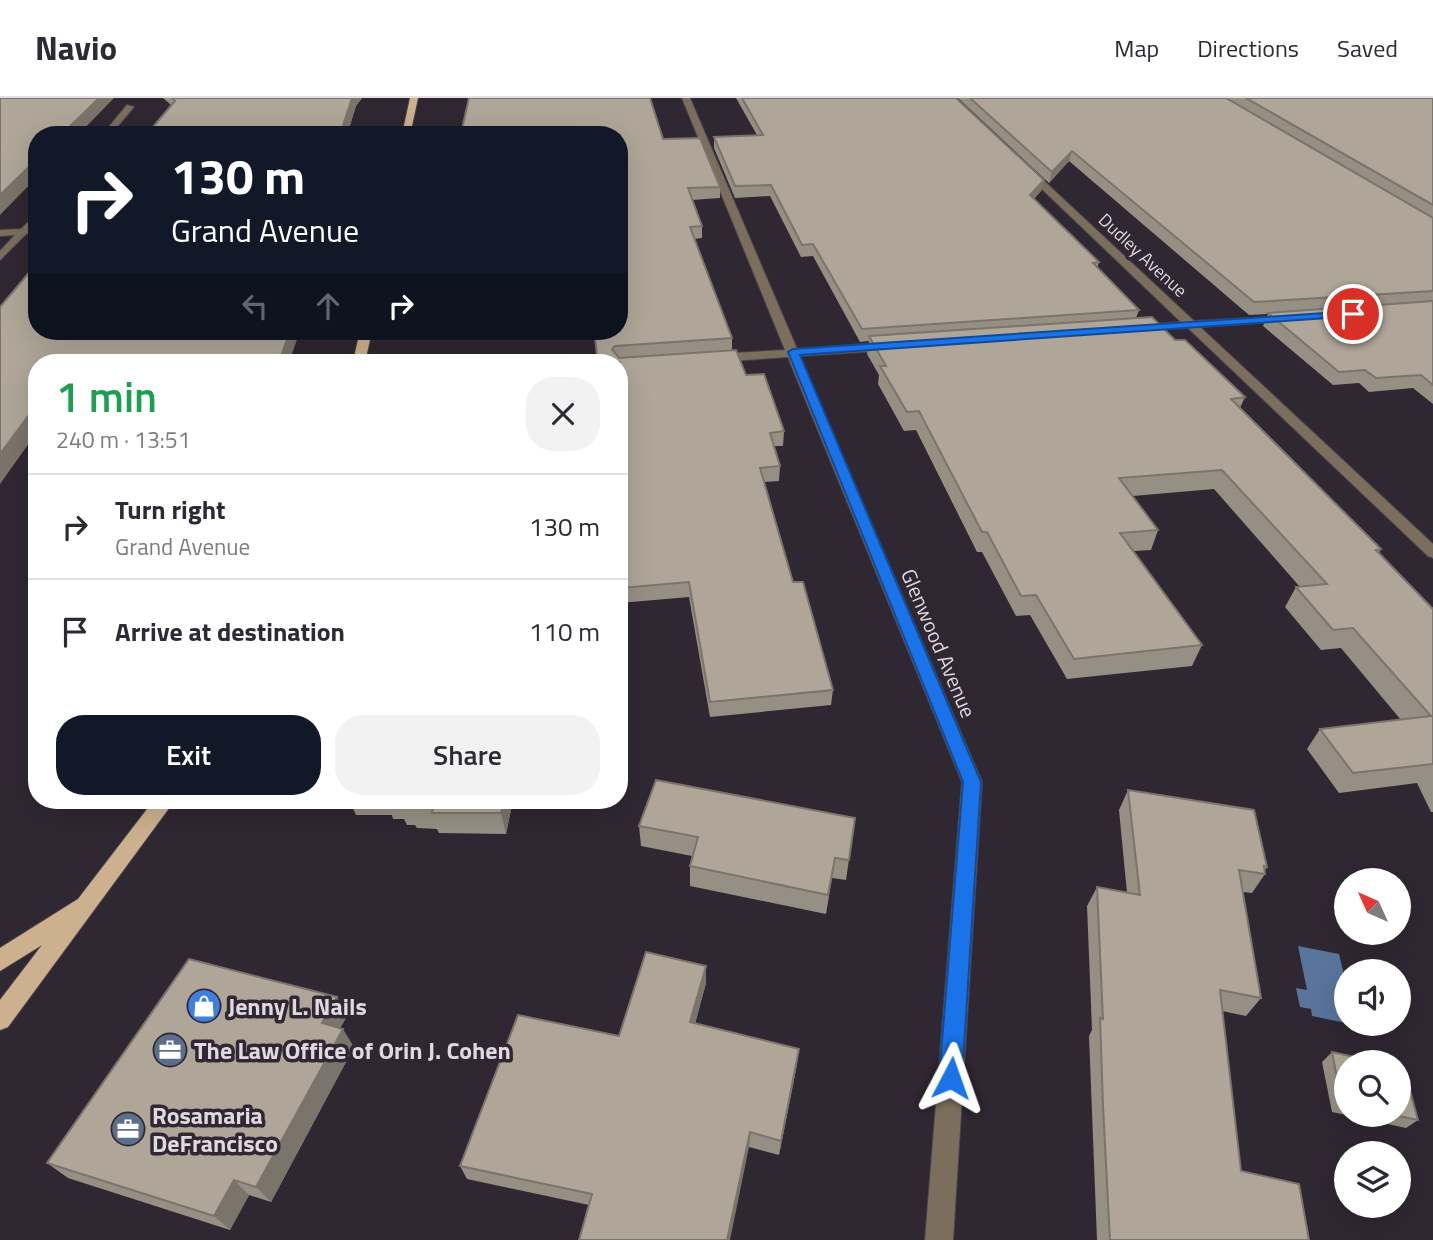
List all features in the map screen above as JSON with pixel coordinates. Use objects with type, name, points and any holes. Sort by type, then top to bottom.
[{"type":"main road","points":[[408,126],[414,98]]},
{"type":"main road","points":[[0,1019],[158,809]]},
{"type":"main road","points":[[0,961],[93,898]]},
{"type":"street","name":"Glenwood Avenue","points":[[686,98],[972,782],[939,1240]]},
{"type":"street","points":[[114,126],[131,107]]},
{"type":"street","name":"Dudley Avenue","points":[[1012,155],[1433,553]]},
{"type":"street","points":[[0,257],[28,226]]},
{"type":"street","points":[[0,233],[28,231]]},
{"type":"street","points":[[1123,330],[1299,317]]},
{"type":"street","points":[[699,359],[903,345]]},
{"type":"water","points":[[1298,946],[1339,954],[1340,959],[1334,959],[1334,1021],[1312,1016],[1311,1009],[1300,1007],[1296,988],[1307,990]]},
{"type":"building","points":[[0,98],[99,98],[70,126],[28,126],[28,168],[0,195]]},
{"type":"building","points":[[172,98],[352,98],[343,126],[154,126],[175,101]]},
{"type":"building","points":[[469,98],[650,98],[663,139],[700,138],[720,187],[688,188],[702,226],[690,227],[732,338],[615,346],[612,349],[616,354],[597,354],[595,340],[628,340],[628,126],[463,126]]},
{"type":"building","points":[[742,98],[956,98],[1044,180],[1030,195],[1099,262],[1093,263],[1139,310],[862,329],[813,244],[802,245],[771,185],[735,186],[714,137],[763,135]]},
{"type":"building","points":[[970,98],[1226,98],[1433,218],[1433,291],[1254,302],[1072,151],[1052,172]]},
{"type":"building","points":[[1246,98],[1433,98],[1433,205]]},
{"type":"building","points":[[28,274],[28,340],[287,340],[282,354],[28,354],[28,416],[0,454],[0,307]]},
{"type":"building","points":[[1433,301],[1433,385],[1421,375],[1376,378],[1365,370],[1339,372],[1268,313]]},
{"type":"building","points":[[1152,317],[1175,340],[1185,340],[1245,397],[1231,399],[1381,549],[1376,550],[1433,609],[1433,764],[1353,773],[1320,729],[1431,716],[1353,628],[1333,630],[1296,587],[1327,584],[1222,470],[1119,478],[1158,530],[1120,533],[1202,645],[1074,659],[1036,595],[1021,596],[987,532],[982,532],[919,411],[907,412],[880,366],[886,366],[869,336]]},
{"type":"building","points":[[736,350],[746,375],[764,374],[784,431],[770,433],[780,466],[760,468],[793,582],[803,582],[833,690],[710,702],[689,582],[628,587],[628,357]]},
{"type":"building","points":[[656,780],[855,818],[849,860],[835,858],[828,895],[690,866],[698,837],[639,826]]},
{"type":"building","points":[[1128,790],[1254,810],[1267,867],[1264,866],[1265,874],[1239,870],[1261,998],[1220,990],[1241,1171],[1299,1184],[1309,1240],[1110,1240],[1097,887],[1140,895]]},
{"type":"building","points":[[433,809],[502,809],[501,813],[432,813]]},
{"type":"building","points":[[646,952],[706,966],[690,1022],[799,1049],[781,1141],[750,1132],[727,1240],[579,1240],[592,1194],[460,1166],[518,1015],[619,1036]]},
{"type":"building","points":[[189,959],[337,997],[322,1023],[343,1029],[256,1187],[234,1180],[214,1216],[47,1163]]},
{"type":"building","points":[[1411,1094],[1418,1120],[1411,1119]]},
{"type":"place","name":"Jenny L. Nails","points":[[204,1006]]},
{"type":"place","name":"The Law Office of Orin J. Cohen","points":[[170,1050]]},
{"type":"place","name":"Rosamaria DeFrancisco","points":[[128,1129]]},
{"type":"route","points":[[951,1078],[972,782],[793,352],[1353,314]]}]
